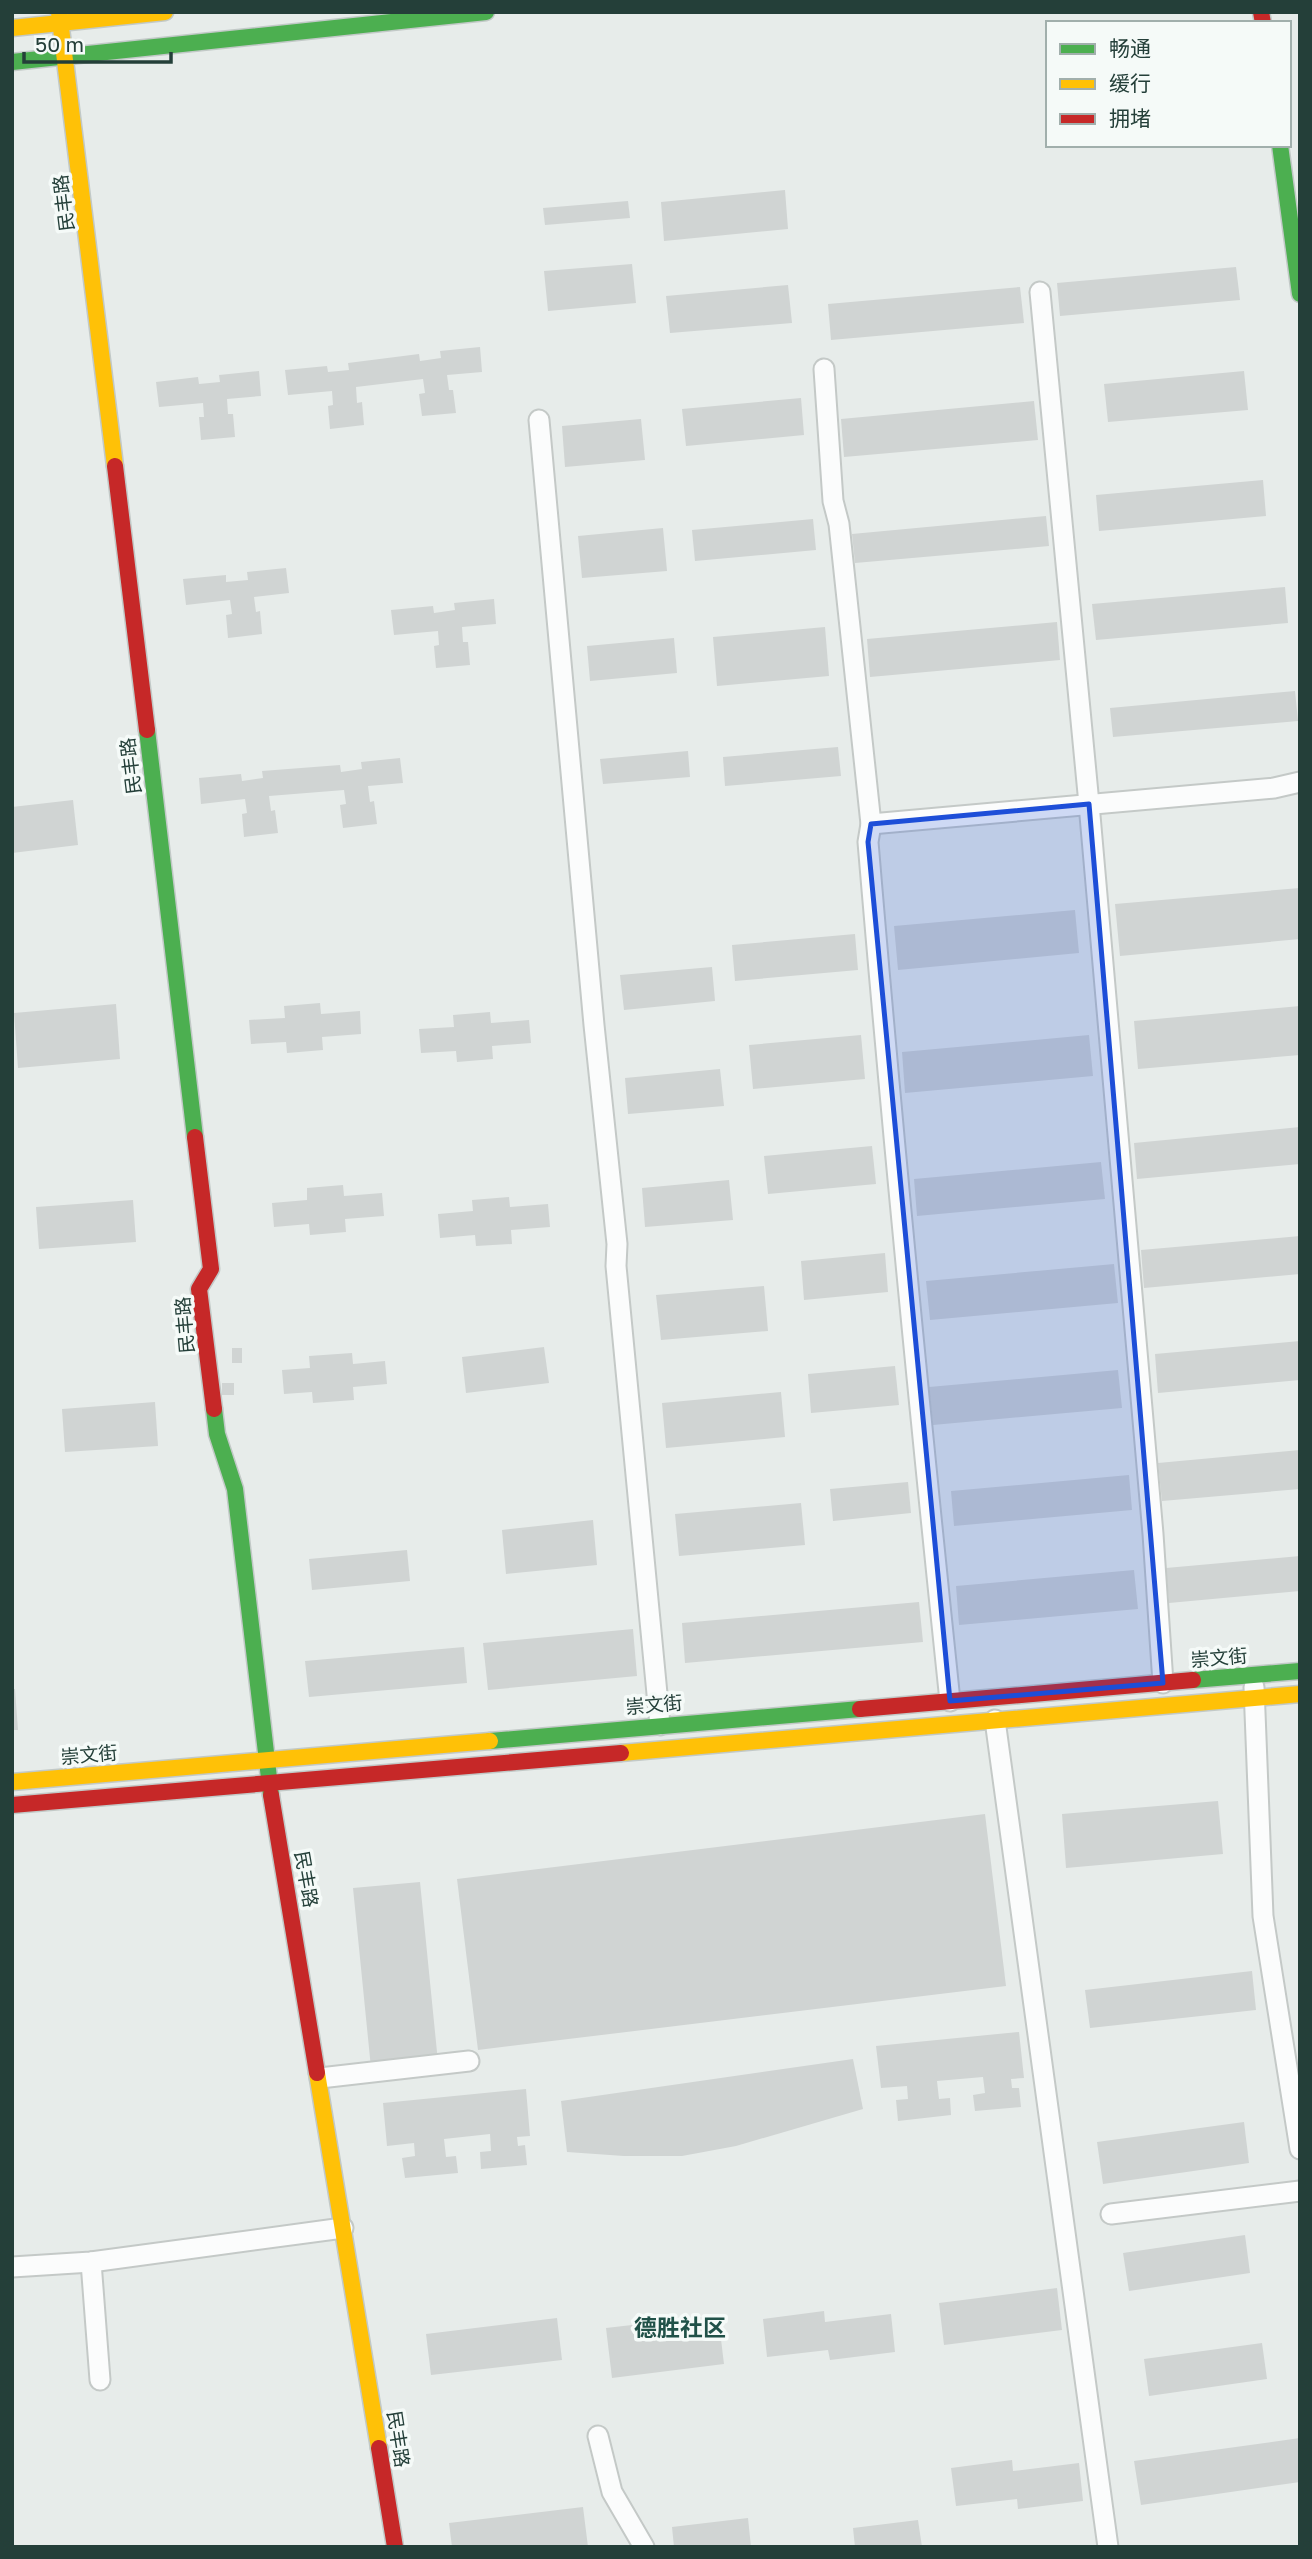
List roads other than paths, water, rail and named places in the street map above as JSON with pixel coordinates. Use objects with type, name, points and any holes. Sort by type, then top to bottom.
[{"type":"street","points":[[12,28],[60,18],[165,12]]},
{"type":"street","points":[[12,62],[486,12]]},
{"type":"street","name":"民丰路","points":[[60,18],[211,1269],[199,1289],[217,1434],[235,1489],[269,1781],[320,2078],[395,2547]]},
{"type":"street","points":[[1280,147],[1300,294]]},
{"type":"street","points":[[1040,292],[1153,1534],[1163,1683]]},
{"type":"street","points":[[824,369],[833,501],[839,524],[871,824],[868,842],[884,1025],[916,1375],[950,1701]]},
{"type":"street","points":[[539,420],[594,1025],[618,1244],[616,1266],[660,1725]]},
{"type":"street","points":[[871,824],[1273,788],[1300,782]]},
{"type":"street","name":"崇文街","points":[[12,1782],[1300,1671]]},
{"type":"street","points":[[1253,1675],[1263,1916],[1300,2149]]},
{"type":"street","points":[[12,1805],[1300,1694]]},
{"type":"street","points":[[995,1720],[1108,2547]]},
{"type":"street","points":[[320,2078],[469,2060]]},
{"type":"street","points":[[1111,2214],[1300,2191]]},
{"type":"street","points":[[12,2267],[90,2262],[343,2228]]},
{"type":"street","points":[[90,2262],[100,2380]]},
{"type":"street","points":[[598,2436],[612,2492],[644,2547]]},
{"type":"district","name":"德胜社区","points":[[680,2327]]}]
